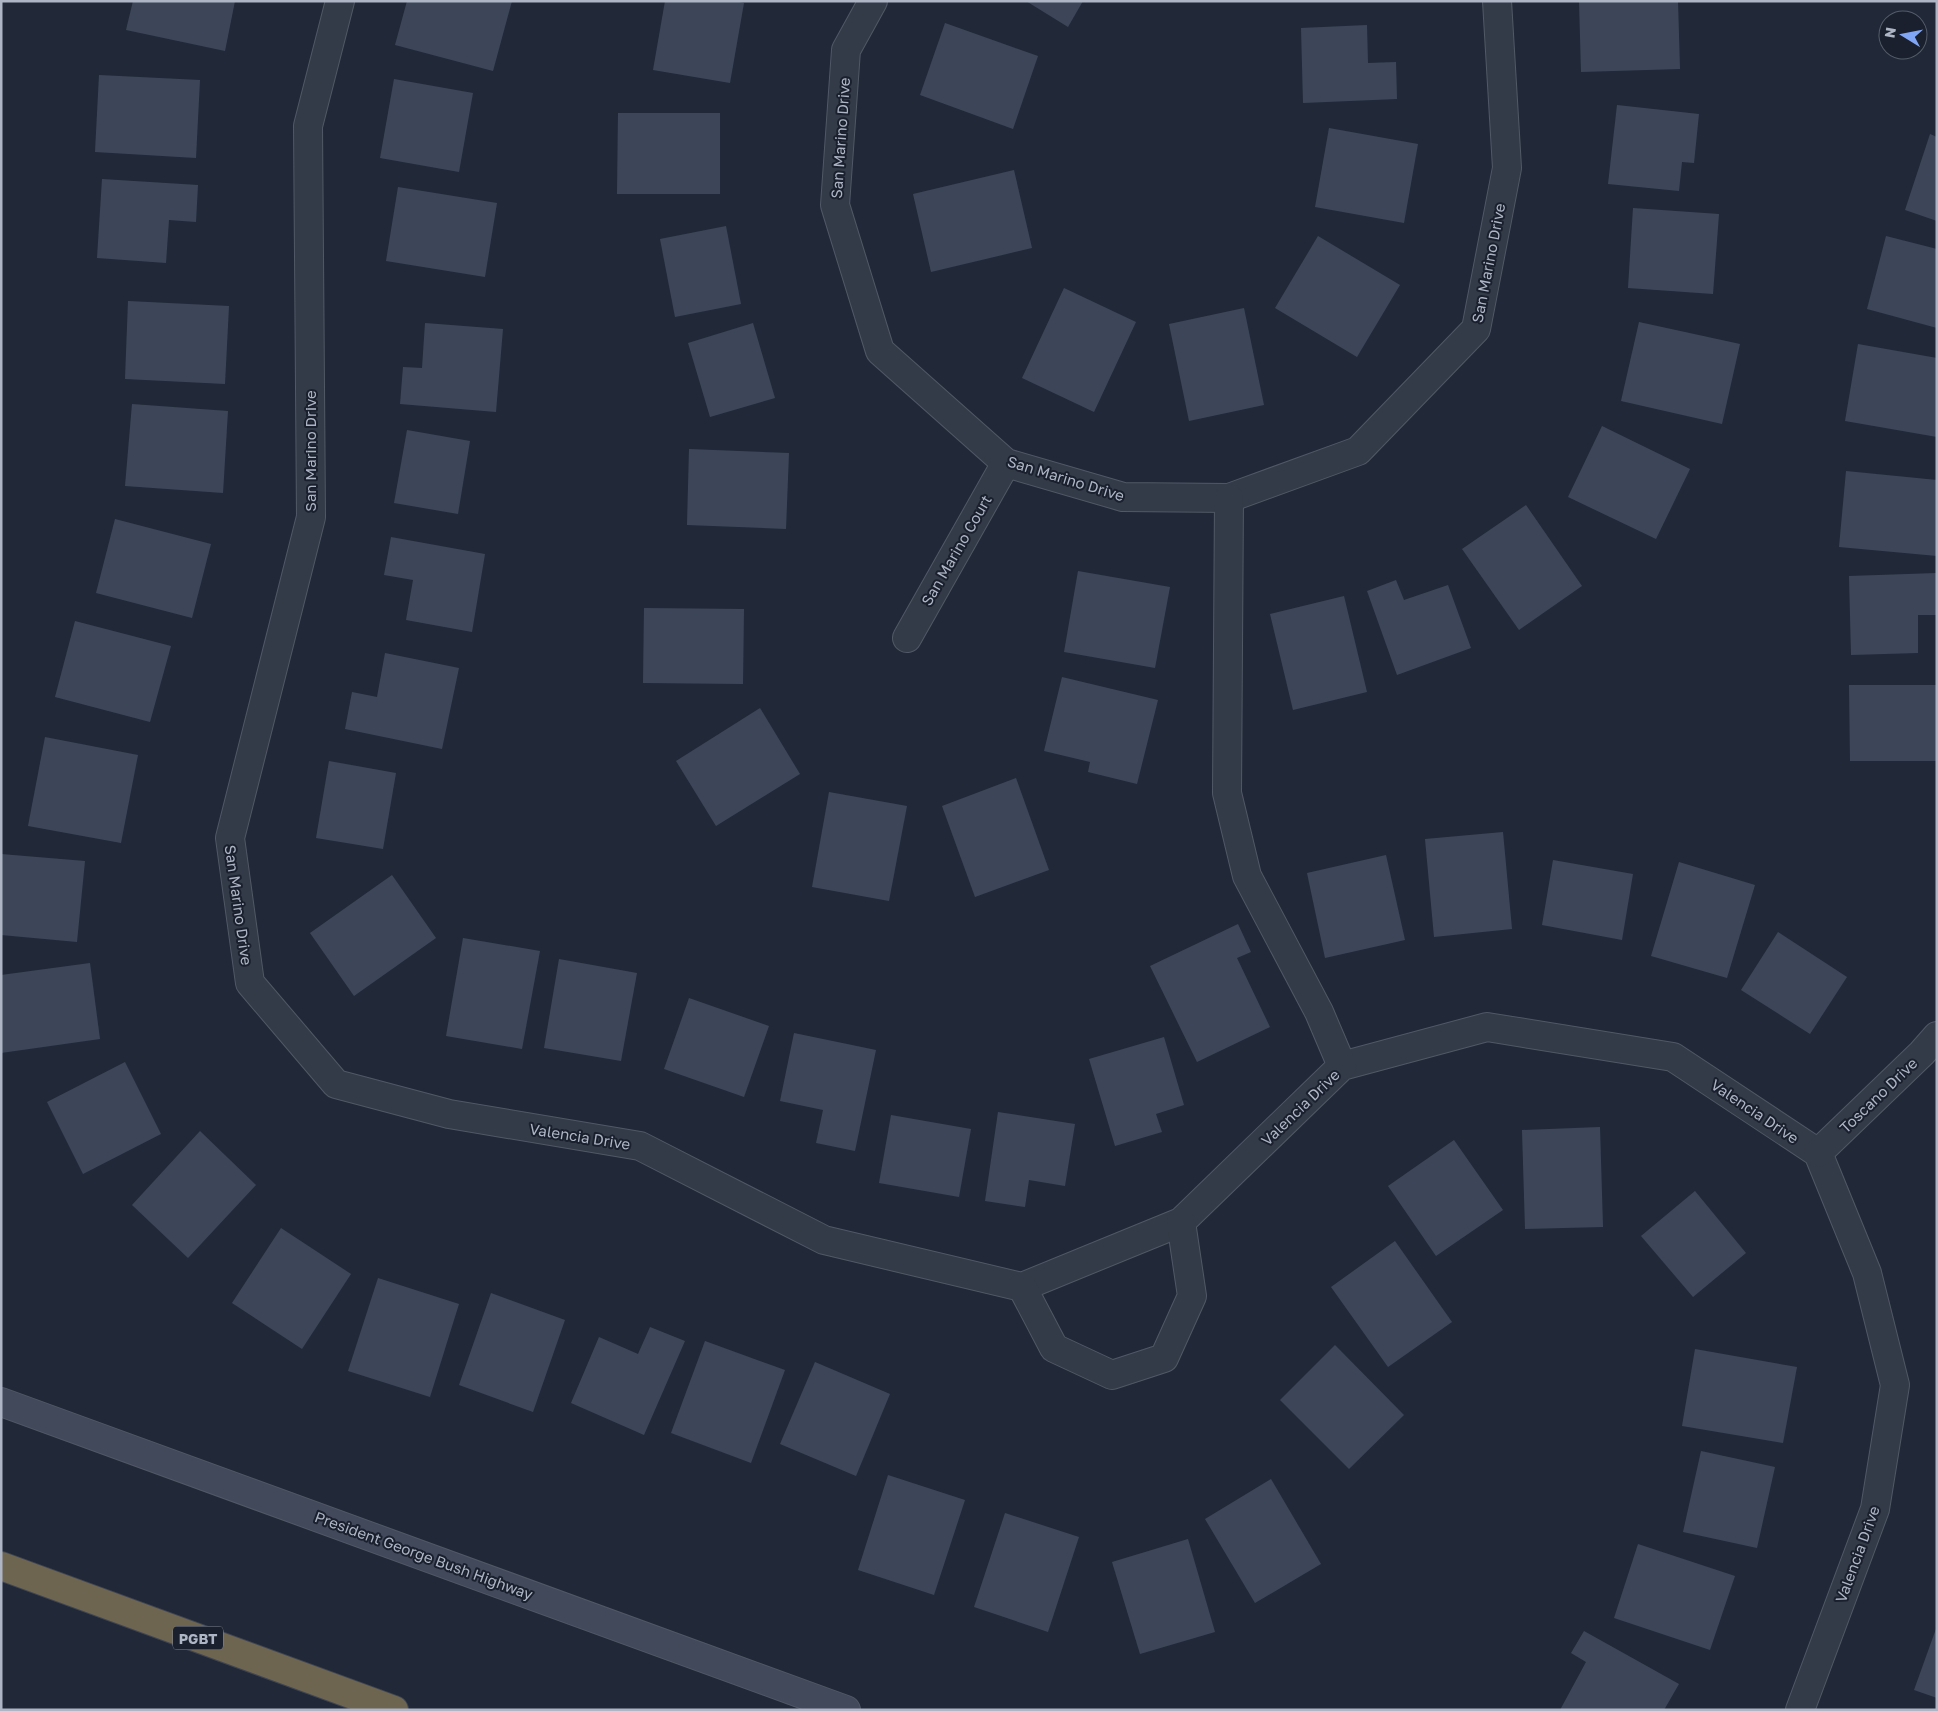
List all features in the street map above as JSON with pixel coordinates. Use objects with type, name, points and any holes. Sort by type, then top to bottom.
[{"type":"highway","name":"PGBT","points":[[1,1566],[394,1710]]},
{"type":"main road","name":"President George Bush Highway","points":[[1,1402],[846,1710]]},
{"type":"street","name":"San Marino Drive","points":[[250,983],[230,838],[311,517],[308,126],[340,1]]},
{"type":"street","name":"San Marino Drive","points":[[872,1],[846,50],[834,205],[880,351],[1006,463],[1123,497],[1229,498],[1358,451],[1476,329],[1507,168],[1497,1]]},
{"type":"street","name":"San Marino Court","points":[[907,638],[1006,463]]},
{"type":"street","points":[[1229,498],[1227,793],[1248,876],[1319,1012],[1342,1066]]},
{"type":"street","name":"Valencia Drive","points":[[250,983],[336,1084],[449,1114],[640,1146],[824,1240],[1022,1287],[1181,1222],[1342,1066],[1487,1027],[1673,1057],[1818,1153],[1868,1273],[1895,1386],[1875,1509],[1800,1710]]},
{"type":"street","name":"Toscano Drive","points":[[1818,1153],[1922,1053],[1937,1036]]},
{"type":"street","points":[[1022,1287],[1054,1348],[1112,1375],[1164,1358],[1192,1296],[1181,1222]]},
{"type":"building","points":[[133,1],[235,1],[225,51],[126,30]]},
{"type":"building","points":[[407,1],[512,1],[493,71],[395,45]]},
{"type":"building","points":[[665,1],[734,1],[744,3],[730,83],[653,70]]},
{"type":"building","points":[[1026,1],[1083,1],[1068,27]]},
{"type":"building","points":[[1579,1],[1678,1],[1680,69],[1581,72]]},
{"type":"building","points":[[945,23],[1038,56],[1013,129],[920,95]]},
{"type":"building","points":[[1367,25],[1368,63],[1396,62],[1397,99],[1303,103],[1301,28]]},
{"type":"building","points":[[99,75],[200,80],[196,158],[95,152]]},
{"type":"building","points":[[394,79],[473,93],[459,172],[380,158]]},
{"type":"building","points":[[1617,105],[1699,114],[1694,163],[1682,162],[1679,191],[1608,184]]},
{"type":"building","points":[[618,113],[720,113],[720,194],[617,194]]},
{"type":"building","points":[[1329,128],[1418,144],[1404,223],[1315,207]]},
{"type":"building","points":[[1930,134],[1937,137],[1937,221],[1905,210]]},
{"type":"building","points":[[1014,170],[1032,248],[931,272],[913,194]]},
{"type":"building","points":[[102,179],[198,185],[196,222],[169,220],[166,263],[97,258]]},
{"type":"building","points":[[398,187],[497,203],[485,277],[386,261]]},
{"type":"building","points":[[1633,208],[1719,214],[1713,294],[1628,288]]},
{"type":"building","points":[[726,226],[741,304],[675,317],[660,239]]},
{"type":"building","points":[[1318,236],[1400,285],[1357,357],[1275,308]]},
{"type":"building","points":[[1886,236],[1937,249],[1937,328],[1867,309]]},
{"type":"building","points":[[1064,288],[1136,322],[1094,412],[1022,378]]},
{"type":"building","points":[[128,301],[229,306],[225,384],[125,379]]},
{"type":"building","points":[[1244,308],[1264,405],[1189,421],[1169,324]]},
{"type":"building","points":[[1639,322],[1740,344],[1722,424],[1621,401]]},
{"type":"building","points":[[425,323],[503,329],[496,412],[400,404],[403,367],[422,368]]},
{"type":"building","points":[[753,323],[775,398],[710,417],[688,343]]},
{"type":"building","points":[[1858,344],[1937,358],[1937,437],[1845,421]]},
{"type":"building","points":[[132,404],[228,411],[223,493],[125,486]]},
{"type":"building","points":[[1602,426],[1690,469],[1656,539],[1568,497]]},
{"type":"building","points":[[407,430],[470,441],[458,514],[394,503]]},
{"type":"building","points":[[689,449],[789,453],[786,529],[687,525]]},
{"type":"building","points":[[1846,471],[1937,480],[1937,556],[1839,547]]},
{"type":"building","points":[[1526,505],[1582,586],[1519,630],[1462,549]]},
{"type":"building","points":[[115,519],[211,544],[192,618],[96,593]]},
{"type":"building","points":[[391,537],[485,554],[472,632],[406,620],[413,580],[384,575]]},
{"type":"building","points":[[1078,571],[1170,587],[1155,668],[1064,652]]},
{"type":"building","points":[[1937,573],[1937,615],[1918,615],[1918,653],[1851,655],[1849,576]]},
{"type":"building","points":[[1396,580],[1404,600],[1448,585],[1471,648],[1397,675],[1367,591]]},
{"type":"building","points":[[1344,596],[1367,692],[1293,710],[1270,614]]},
{"type":"building","points":[[644,608],[744,609],[743,684],[643,683]]},
{"type":"building","points":[[75,621],[171,646],[150,722],[55,697]]},
{"type":"building","points":[[385,653],[459,668],[442,749],[345,729],[352,692],[377,697]]},
{"type":"building","points":[[1062,677],[1158,700],[1137,784],[1088,772],[1090,762],[1044,751]]},
{"type":"building","points":[[1849,685],[1937,685],[1937,761],[1850,761]]},
{"type":"building","points":[[760,708],[800,774],[716,826],[676,761]]},
{"type":"building","points":[[45,737],[138,755],[121,843],[28,826]]},
{"type":"building","points":[[329,761],[396,773],[383,849],[316,838]]},
{"type":"building","points":[[1016,778],[1049,870],[975,897],[942,806]]},
{"type":"building","points":[[829,792],[907,806],[889,901],[812,887]]},
{"type":"building","points":[[1503,832],[1512,929],[1434,937],[1425,839]]},
{"type":"building","points":[[1,854],[85,861],[77,942],[1,935]]},
{"type":"building","points":[[1386,855],[1405,940],[1325,958],[1307,873]]},
{"type":"building","points":[[1553,860],[1633,874],[1622,940],[1542,925]]},
{"type":"building","points":[[1679,862],[1755,885],[1727,978],[1651,956]]},
{"type":"building","points":[[392,875],[436,938],[354,996],[310,933]]},
{"type":"building","points":[[1238,924],[1251,952],[1237,958],[1270,1027],[1197,1062],[1150,966]]},
{"type":"building","points":[[1778,932],[1847,977],[1810,1034],[1741,990]]},
{"type":"building","points":[[463,938],[540,951],[522,1049],[446,1036]]},
{"type":"building","points":[[559,959],[637,973],[621,1061],[544,1048]]},
{"type":"building","points":[[90,963],[100,1039],[1,1053],[1,975]]},
{"type":"building","points":[[689,998],[769,1026],[744,1097],[664,1069]]},
{"type":"building","points":[[794,1033],[876,1050],[855,1151],[816,1143],[823,1110],[780,1101]]},
{"type":"building","points":[[1164,1037],[1184,1105],[1156,1114],[1162,1132],[1115,1146],[1089,1059]]},
{"type":"building","points":[[125,1062],[161,1134],[83,1174],[47,1102]]},
{"type":"building","points":[[998,1112],[1075,1124],[1065,1186],[1029,1180],[1025,1207],[985,1201]]},
{"type":"building","points":[[891,1115],[971,1129],[959,1197],[879,1183]]},
{"type":"building","points":[[1600,1127],[1603,1227],[1525,1229],[1522,1130]]},
{"type":"building","points":[[200,1131],[256,1185],[188,1258],[132,1205]]},
{"type":"building","points":[[1454,1140],[1503,1210],[1436,1256],[1388,1186]]},
{"type":"building","points":[[1695,1191],[1746,1253],[1693,1297],[1641,1236]]},
{"type":"building","points":[[281,1228],[351,1274],[302,1349],[232,1303]]},
{"type":"building","points":[[1395,1241],[1452,1322],[1388,1367],[1331,1287]]},
{"type":"building","points":[[378,1278],[459,1304],[430,1397],[348,1371]]},
{"type":"building","points":[[491,1293],[565,1320],[533,1412],[459,1385]]},
{"type":"building","points":[[650,1327],[685,1341],[644,1435],[571,1403],[599,1337],[638,1354]]},
{"type":"building","points":[[705,1341],[785,1370],[751,1463],[671,1433]]},
{"type":"building","points":[[1335,1345],[1404,1415],[1349,1469],[1280,1400]]},
{"type":"building","points":[[1695,1349],[1797,1367],[1783,1443],[1682,1426]]},
{"type":"building","points":[[815,1362],[890,1394],[856,1476],[780,1444]]},
{"type":"building","points":[[1701,1451],[1775,1467],[1757,1548],[1683,1532]]},
{"type":"building","points":[[888,1475],[965,1500],[934,1595],[858,1570]]},
{"type":"building","points":[[1271,1479],[1321,1564],[1255,1603],[1205,1519]]},
{"type":"building","points":[[1005,1513],[1079,1537],[1048,1632],[974,1607]]},
{"type":"building","points":[[1188,1539],[1215,1632],[1140,1654],[1112,1562]]},
{"type":"building","points":[[1638,1544],[1735,1576],[1710,1650],[1614,1618]]},
{"type":"building","points":[[1937,1626],[1937,1698],[1914,1690]]},
{"type":"building","points":[[1584,1631],[1679,1684],[1664,1710],[1560,1710],[1586,1662],[1571,1653]]}]
